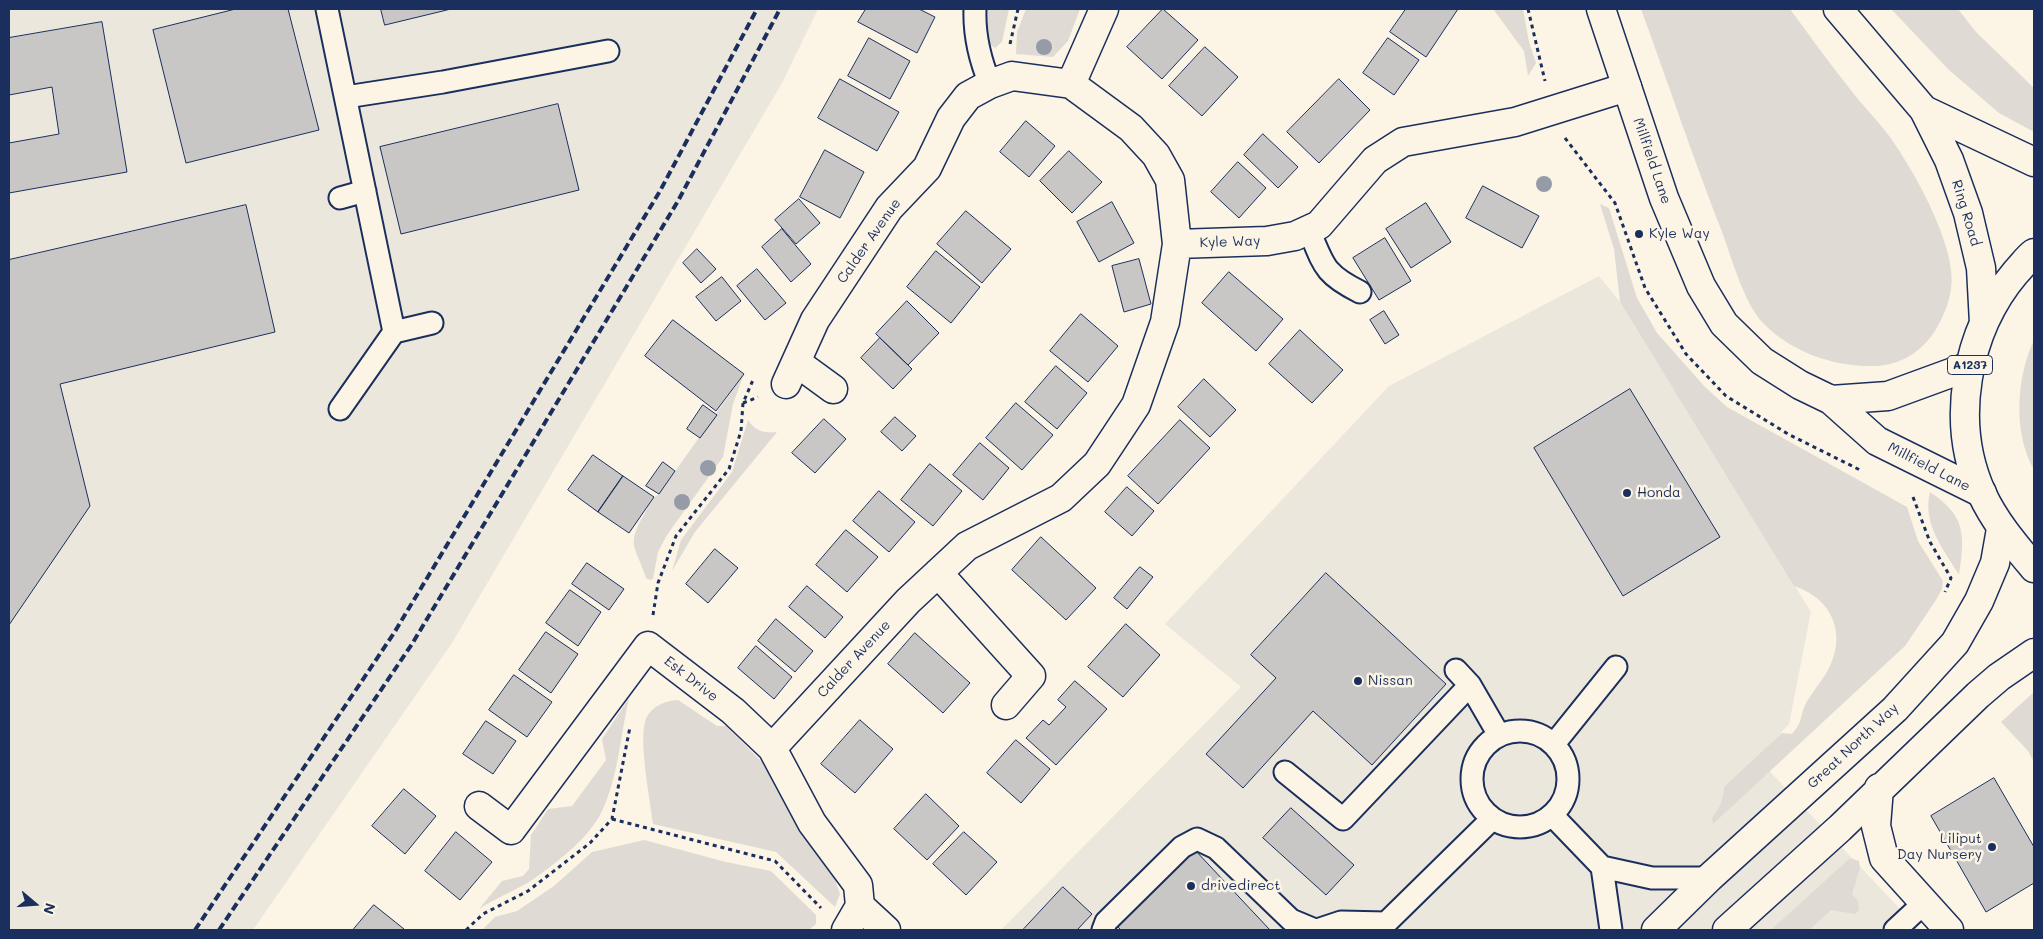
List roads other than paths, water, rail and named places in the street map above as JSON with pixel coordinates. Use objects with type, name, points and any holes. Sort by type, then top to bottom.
[{"type":"main road","points":[[1071,84],[1104,9]]},
{"type":"main road","name":"Millfield Lane","points":[[1601,9],[1664,198],[1701,286],[1724,324],[1762,361],[1800,385],[1831,400],[1877,440],[1982,493]]},
{"type":"main road","name":"Ring Road","points":[[1838,9],[1924,110],[1949,160],[1968,213],[1981,268],[1984,323]]},
{"type":"main road","name":"Calder Avenue","points":[[772,748],[908,601],[967,546],[1061,498],[1097,464],[1136,405],[1165,322],[1177,244],[1170,180],[1156,155],[1131,128],[1071,84],[1012,76],[987,75],[951,118],[927,168],[889,208],[814,320],[791,373],[833,389]]},
{"type":"main road","name":"Kyle Way","points":[[1177,244],[1267,241],[1295,236],[1319,225],[1375,160],[1403,142],[1515,122],[1626,87]]},
{"type":"main road","name":"Ring Road","points":[[1924,110],[2034,162]]},
{"type":"main road","name":"A1237","points":[[2034,253],[2004,287],[1984,323],[1970,366],[1965,398],[1966,430],[1971,462],[1982,493],[2001,529],[2034,568]]},
{"type":"main road","name":"Millfield Lane","points":[[1831,400],[1888,396],[1970,366]]},
{"type":"main road","name":"Great North Way","points":[[1656,930],[1709,878],[1895,709],[1955,643],[1979,601],[1995,563],[2001,529]]},
{"type":"main road","points":[[938,573],[1031,676],[1006,705]]},
{"type":"main road","name":"Esk Drive","points":[[479,806],[511,830],[648,646],[733,711],[772,748],[812,823],[858,885],[860,906]]},
{"type":"main road","points":[[1727,930],[1840,828],[1879,788],[1999,677],[2034,652]]},
{"type":"main road","points":[[1879,788],[1876,826],[1884,858],[1923,904],[1949,930]]},
{"type":"main road","points":[[846,930],[860,906],[886,930]]},
{"type":"lane","points":[[327,9],[394,332]]},
{"type":"lane","points":[[975,9],[974,28],[987,75]]},
{"type":"lane","points":[[346,97],[444,82],[608,51]]},
{"type":"lane","points":[[340,198],[365,191]]},
{"type":"lane","points":[[1309,230],[1322,261],[1334,278],[1360,292]]},
{"type":"lane","points":[[340,409],[394,332],[432,323]]},
{"type":"lane","points":[[1554,744],[1616,667]]},
{"type":"lane","points":[[1285,772],[1343,819],[1463,678],[1499,735]]},
{"type":"lane","points":[[1526,731],[1548,740],[1560,752],[1568,776],[1566,792],[1560,806],[1552,815],[1539,823],[1523,827],[1502,824],[1492,819],[1482,809],[1474,794],[1472,778],[1476,760],[1485,745],[1499,735],[1508,732],[1526,731]]},
{"type":"lane","points":[[1552,815],[1602,867],[1652,878],[1709,878]]},
{"type":"lane","points":[[1103,930],[1106,922],[1182,847],[1197,839],[1216,848],[1291,920],[1316,930],[1341,922],[1386,923],[1492,819]]},
{"type":"lane","points":[[1602,867],[1611,930]]},
{"type":"lane","points":[[1895,930],[1923,904]]},
{"type":"railway","points":[[195,930],[394,633],[660,191],[757,9]]},
{"type":"railway","points":[[219,930],[412,644],[678,201],[780,9]]},
{"type":"place","name":"Kyle Way","points":[[1639,234]]},
{"type":"place","name":"Honda","points":[[1627,493]]},
{"type":"place","name":"Nissan","points":[[1358,681]]},
{"type":"place","name":"Liliput Day Nursery","points":[[1992,847]]},
{"type":"place","name":"drivedirect","points":[[1191,886]]}]
